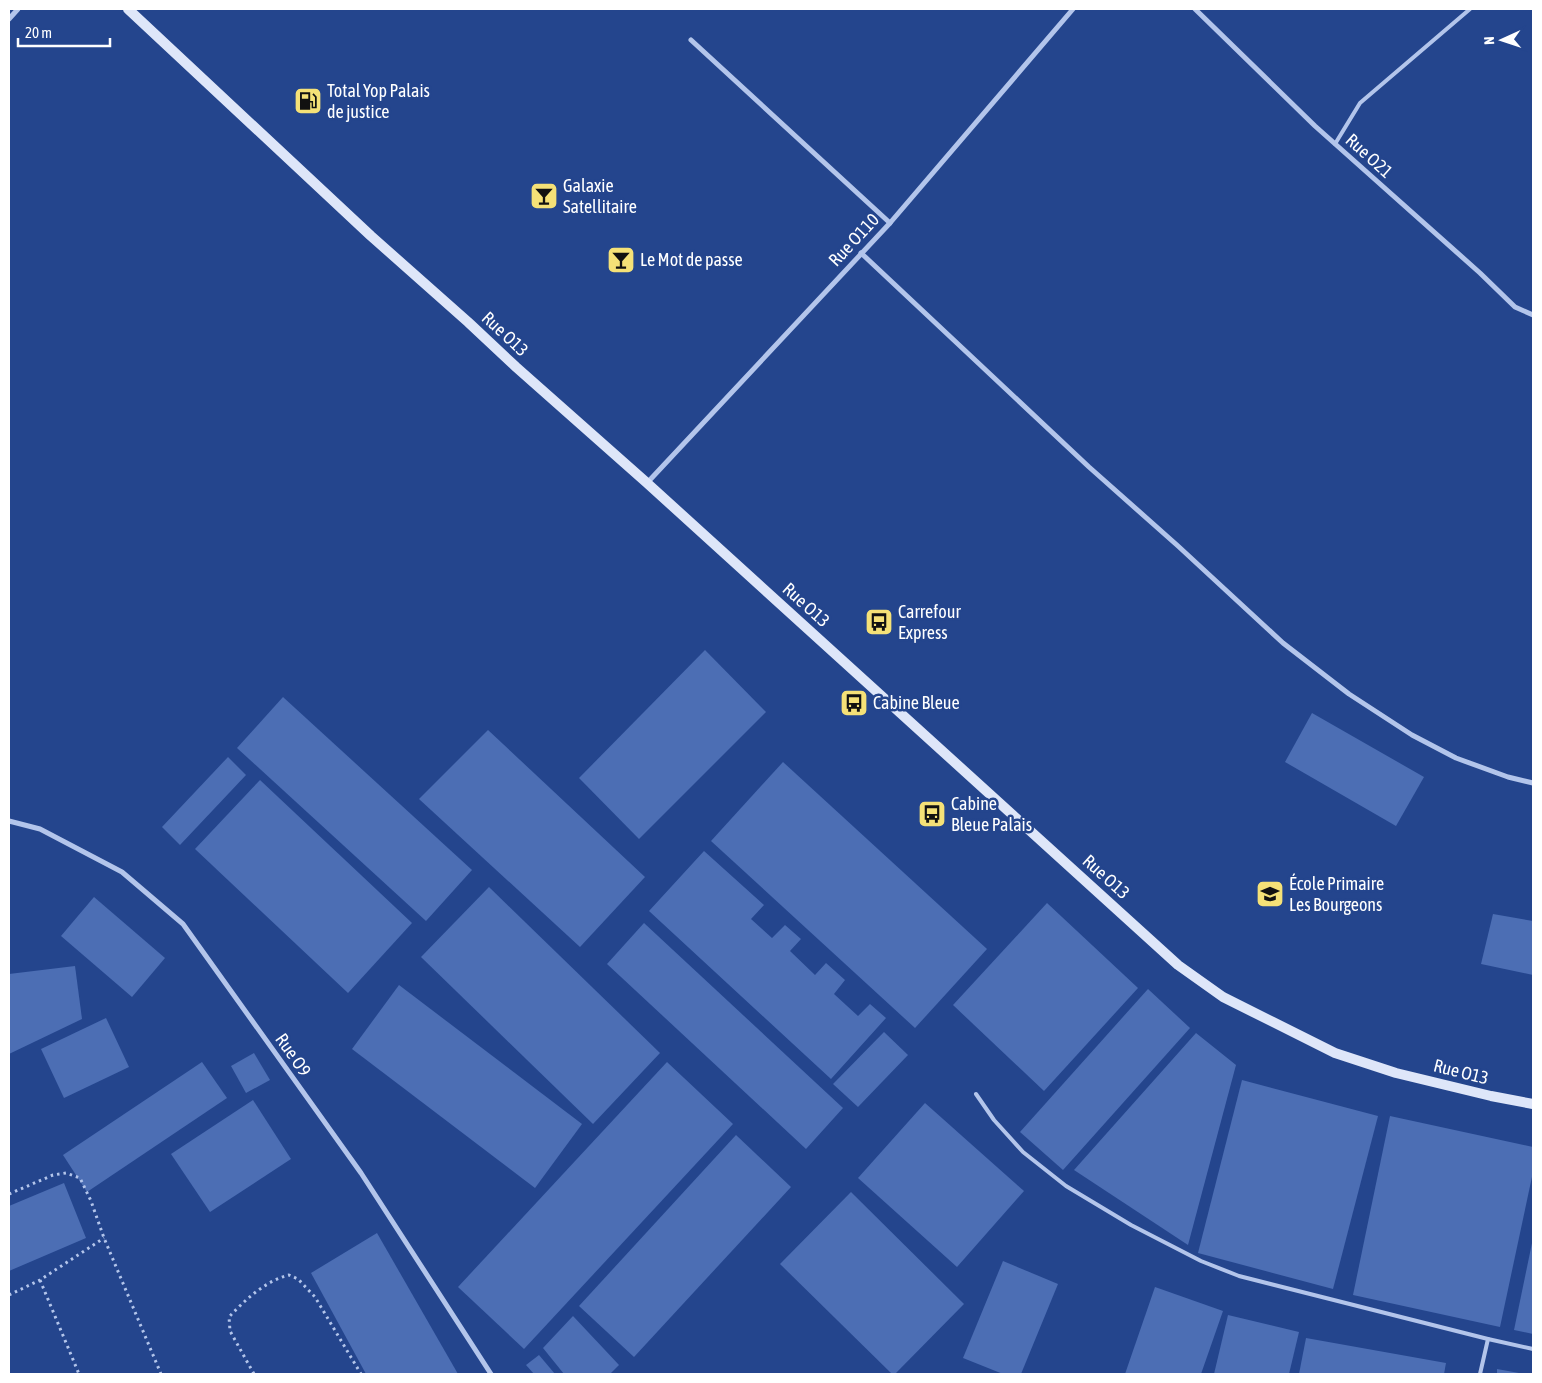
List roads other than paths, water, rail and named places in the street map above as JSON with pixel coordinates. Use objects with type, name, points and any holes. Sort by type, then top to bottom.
[{"type":"main road","name":"Rue O13","points":[[128,9],[371,236],[647,483],[1178,965],[1223,997],[1335,1053],[1396,1073],[1533,1104]]},
{"type":"street","points":[[9,19],[18,9]]},
{"type":"street","name":"Rue O110","points":[[647,483],[890,223],[1073,9]]},
{"type":"street","name":"Rue O21","points":[[1195,9],[1315,126],[1480,273],[1515,307],[1533,315]]},
{"type":"street","points":[[691,40],[890,223]]},
{"type":"street","points":[[861,253],[1075,453],[1283,643],[1349,694],[1412,735],[1456,758],[1508,778],[1533,783]]},
{"type":"street","name":"Rue O9","points":[[9,821],[40,829],[122,872],[183,924],[361,1173],[491,1374]]},
{"type":"lane","points":[[1335,144],[1360,103],[1470,9]]},
{"type":"lane","points":[[976,1094],[994,1120],[1023,1152],[1066,1186],[1131,1225],[1201,1261],[1239,1276],[1533,1349]]},
{"type":"lane","points":[[1480,1374],[1488,1339]]},
{"type":"place","name":"Total Yop Palais de justice","points":[[308,101]]},
{"type":"place","name":"Galaxie Satellitaire","points":[[544,196]]},
{"type":"place","name":"Le Mot de passe","points":[[621,260]]},
{"type":"place","name":"Carrefour Express","points":[[879,622]]},
{"type":"place","name":"Cabine Bleue","points":[[854,703]]},
{"type":"place","name":"Cabine Bleue Palais","points":[[932,814]]},
{"type":"place","name":"École Primaire Les Bourgeons","points":[[1270,894]]}]
